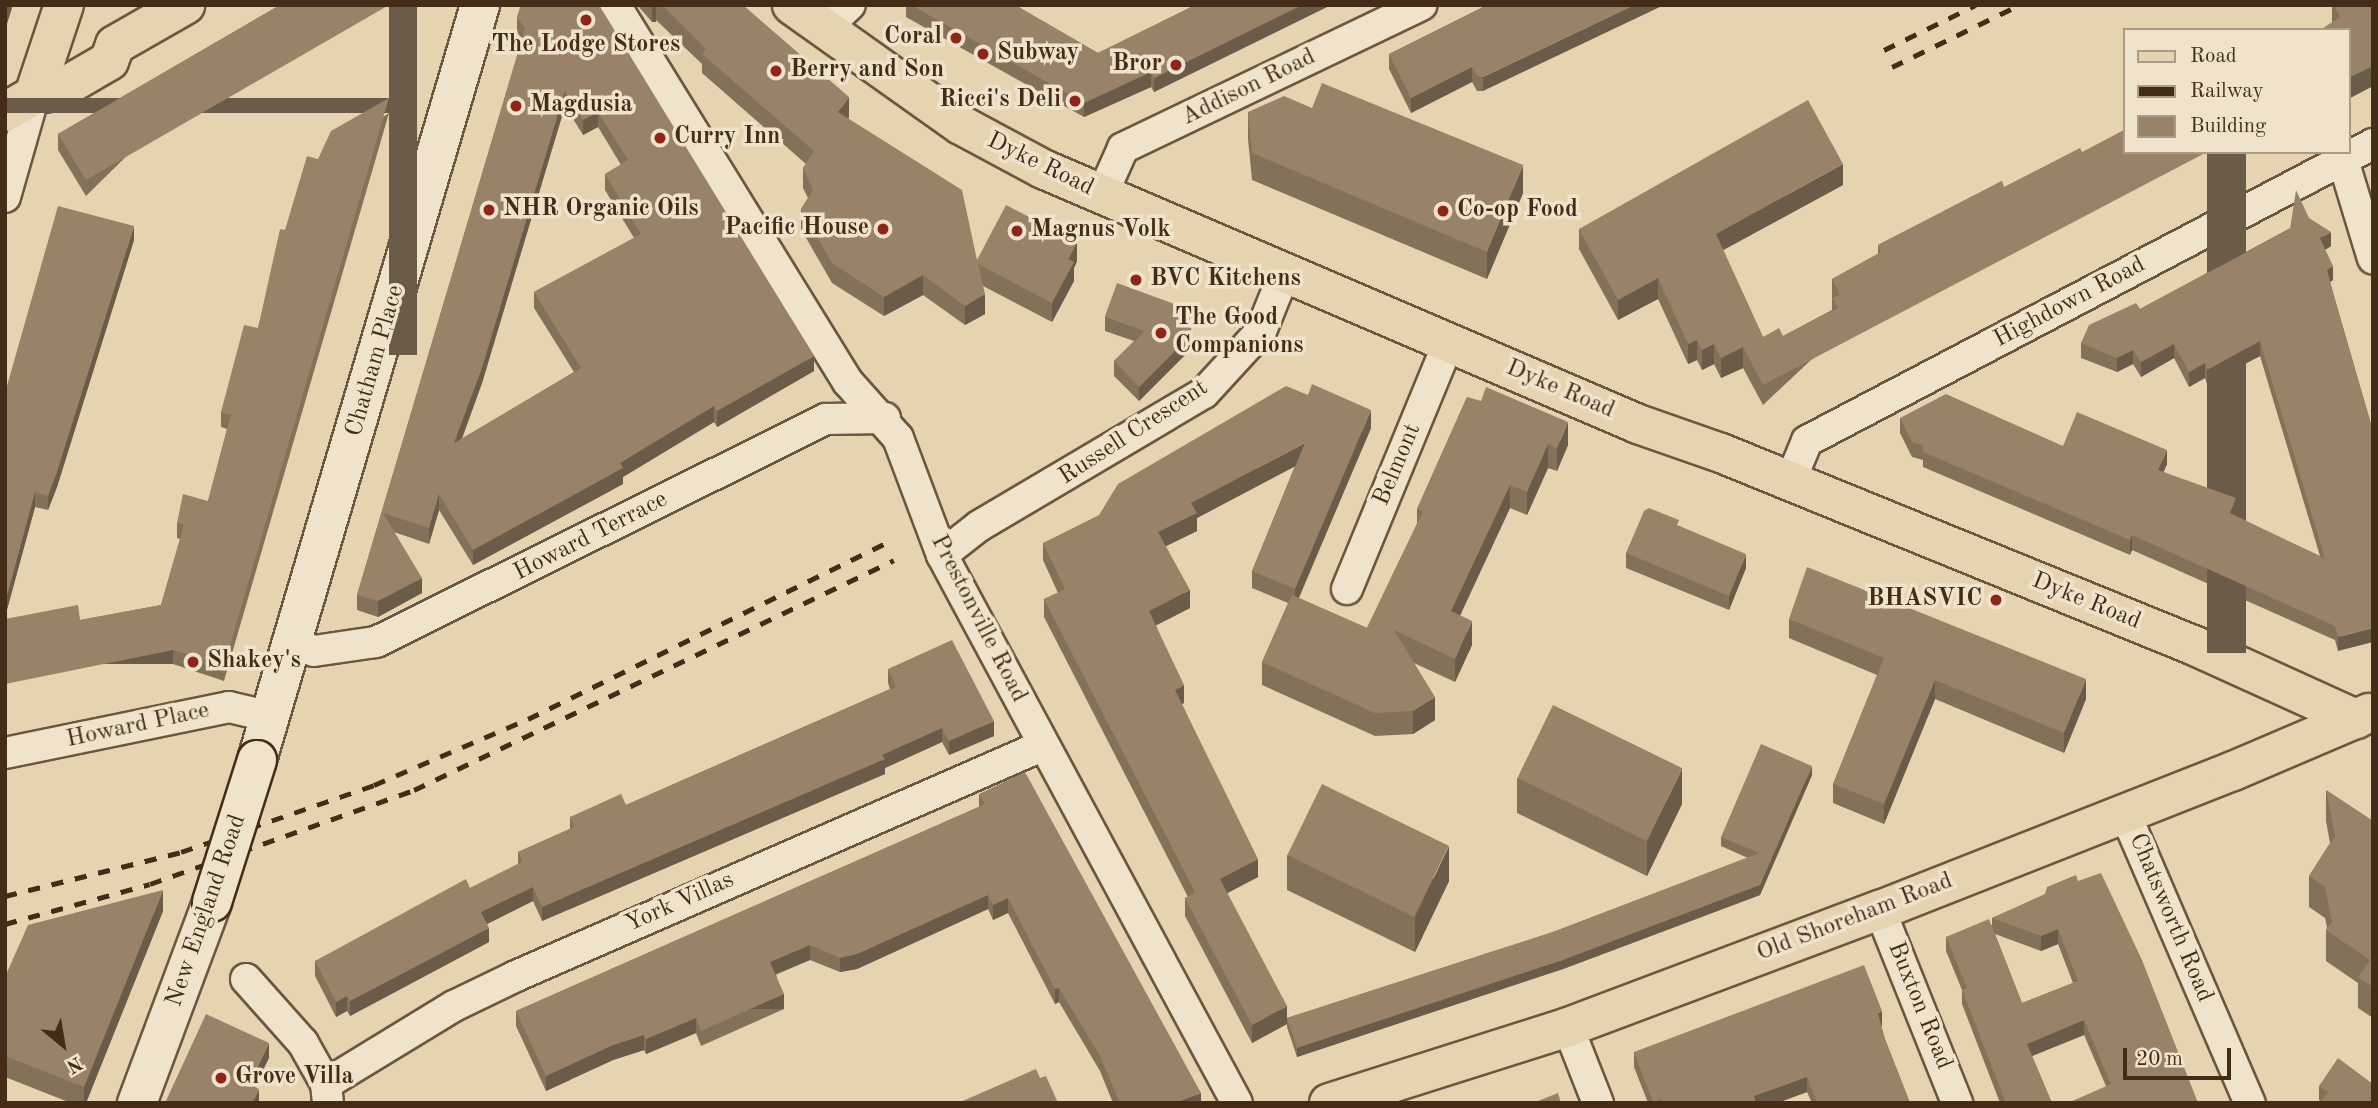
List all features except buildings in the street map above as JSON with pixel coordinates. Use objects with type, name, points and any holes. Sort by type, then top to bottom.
[{"type":"main road","points":[[65,5],[80,32],[115,45]]},
{"type":"main road","points":[[19,103],[65,5]]},
{"type":"main road","points":[[19,103],[59,90],[109,61],[115,45],[185,5]]},
{"type":"main road","name":"Chatham Place","points":[[271,716],[295,644],[480,5]]},
{"type":"main road","name":"Dyke Road","points":[[792,5],[837,17],[961,125],[1102,195],[1638,424],[1790,482],[2365,715]]},
{"type":"main road","name":"Old Shoreham Road","points":[[1329,1103],[1567,1027],[1880,910],[2365,715]]},
{"type":"main road","name":"New England Road","points":[[136,1103],[212,902],[271,716]]},
{"type":"street","name":"Prestonville Road","points":[[615,5],[848,382],[885,418],[898,438],[942,555],[1237,1103]]},
{"type":"street","name":"Addison Road","points":[[1102,195],[1123,148],[1421,5]]},
{"type":"street","points":[[5,197],[19,103]]},
{"type":"street","name":"Highdown Road","points":[[1790,482],[1807,441],[2373,144]]},
{"type":"street","points":[[2343,160],[2373,259]]},
{"type":"street","name":"Russell Crescent","points":[[942,555],[979,526],[1204,393],[1261,331],[1285,272]]},
{"type":"street","name":"Belmont","points":[[1347,589],[1449,342]]},
{"type":"street","name":"Howard Terrace","points":[[295,644],[314,651],[376,642],[826,419],[860,415],[885,418]]},
{"type":"street","name":"Howard Place","points":[[5,753],[229,707],[271,716]]},
{"type":"street","name":"York Villas","points":[[327,1093],[454,1006],[516,976],[1044,745]]},
{"type":"street","name":"Chatsworth Road","points":[[2124,811],[2250,1103]]},
{"type":"street","name":"Buxton Road","points":[[1880,910],[1957,1103]]},
{"type":"street","points":[[246,979],[303,1043],[327,1093]]},
{"type":"street","points":[[1567,1027],[1598,1103]]},
{"type":"railway","points":[[1884,50],[1976,5]]},
{"type":"railway","points":[[1892,67],[2019,5]]},
{"type":"railway","points":[[5,896],[181,852],[374,785],[528,719],[887,542]]},
{"type":"railway","points":[[5,924],[150,884],[414,790],[894,560]]},
{"type":"place","name":"The Lodge Stores","points":[[586,20]]},
{"type":"place","name":"Coral","points":[[956,38]]},
{"type":"place","name":"Subway","points":[[983,54]]},
{"type":"place","name":"Bror","points":[[1176,65]]},
{"type":"place","name":"Berry and Son","points":[[776,71]]},
{"type":"place","name":"Ricci's Deli","points":[[1075,101]]},
{"type":"place","name":"Magdusia","points":[[516,106]]},
{"type":"place","name":"Curry Inn","points":[[660,138]]},
{"type":"place","name":"NHR Organic Oils","points":[[489,210]]},
{"type":"place","name":"Co-op Food","points":[[1443,211]]},
{"type":"place","name":"Pacific House","points":[[883,229]]},
{"type":"place","name":"Magnus Volk","points":[[1017,231]]},
{"type":"place","name":"BVC Kitchens","points":[[1136,280]]},
{"type":"place","name":"The Good Companions","points":[[1161,333]]},
{"type":"place","name":"BHASVIC","points":[[1996,600]]},
{"type":"place","name":"Shakey's","points":[[193,662]]},
{"type":"place","name":"Grove Villa","points":[[221,1078]]}]
